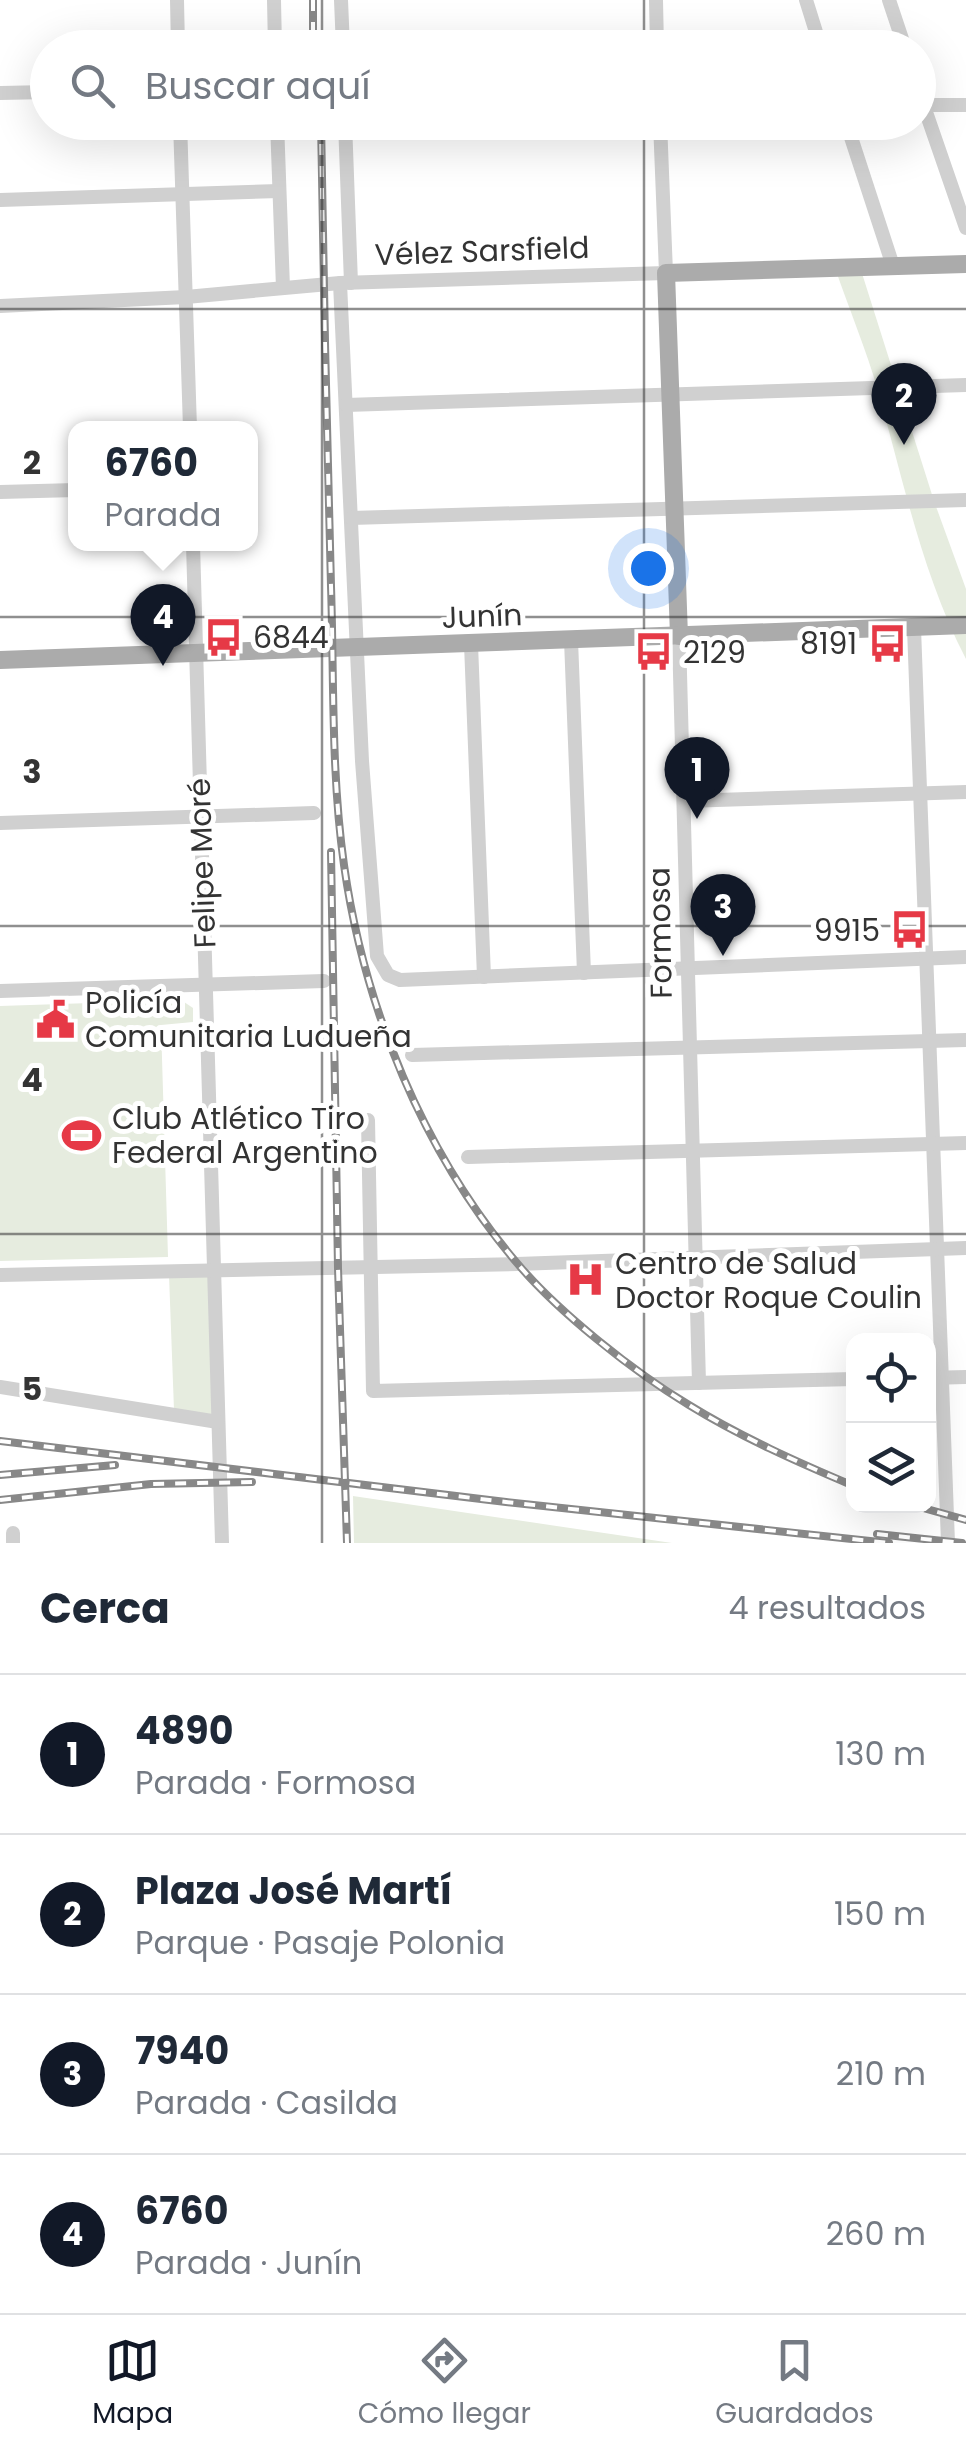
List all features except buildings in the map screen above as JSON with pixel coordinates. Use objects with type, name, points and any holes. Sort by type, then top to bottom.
[{"type":"main road","name":"Vélez Sarsfield","points":[[666,274],[966,264]]},
{"type":"main road","name":"Formosa","points":[[666,274],[679,636]]},
{"type":"main road","name":"Junín","points":[[0,660],[966,625]]},
{"type":"street","points":[[177,0],[178,30]]},
{"type":"street","points":[[274,0],[275,30]]},
{"type":"street","points":[[342,0],[343,30]]},
{"type":"street","points":[[656,0],[657,30]]},
{"type":"street","points":[[806,0],[816,30]]},
{"type":"street","points":[[889,0],[899,30]]},
{"type":"street","points":[[0,93],[30,92]]},
{"type":"street","points":[[936,106],[966,105]]},
{"type":"street","points":[[180,140],[190,421]]},
{"type":"street","points":[[278,140],[282,288]]},
{"type":"street","points":[[346,140],[346,405],[362,761],[377,956],[388,975],[400,980],[966,957]]},
{"type":"street","name":"Formosa","points":[[661,140],[666,274]]},
{"type":"street","points":[[852,140],[893,266]]},
{"type":"street","points":[[936,140],[966,228]]},
{"type":"street","points":[[0,200],[279,191]]},
{"type":"street","name":"Vélez Sarsfield","points":[[0,306],[345,283],[666,274]]},
{"type":"street","points":[[346,405],[966,385]]},
{"type":"street","points":[[0,492],[68,490]]},
{"type":"street","points":[[351,518],[966,500]]},
{"type":"street","name":"Felipe Moré","points":[[192,551],[222,1543]]},
{"type":"street","points":[[914,628],[938,1249],[936,1377],[948,1543]]},
{"type":"street","name":"Formosa","points":[[679,636],[699,1383]]},
{"type":"street","points":[[572,640],[584,974]]},
{"type":"street","points":[[471,644],[484,977]]},
{"type":"street","points":[[685,801],[966,792]]},
{"type":"street","points":[[0,823],[314,812]]},
{"type":"street","points":[[0,991],[324,981]]},
{"type":"street","points":[[412,1055],[966,1040]]},
{"type":"street","points":[[368,1120],[373,1390],[846,1380]]},
{"type":"street","points":[[468,1157],[966,1143]]},
{"type":"street","points":[[0,1274],[966,1248]]},
{"type":"street","points":[[936,1377],[966,1376]]},
{"type":"street","points":[[0,1387],[218,1422]]},
{"type":"street","points":[[947,1492],[966,1491]]},
{"type":"shaded area","points":[[860,267],[966,589],[966,659],[937,594],[873,375],[835,268]]},
{"type":"shaded area","name":"Club Atlético Tiro Federal Argentino","points":[[181,1000],[193,1008],[193,1022],[161,1025],[168,1257],[0,1261],[0,1006]]},
{"type":"shaded area","points":[[169,1275],[208,1275],[212,1415],[174,1410]]},
{"type":"shaded area","points":[[353,1496],[672,1543],[354,1543]]},
{"type":"railway","points":[[313,0],[313,30]]},
{"type":"railway","points":[[321,140],[337,796],[353,918],[366,972],[403,1076],[426,1126],[483,1220],[534,1282],[575,1321],[645,1376],[709,1417],[846,1482]]},
{"type":"railway","points":[[331,852],[347,1543]]},
{"type":"railway","points":[[0,1441],[889,1543]]},
{"type":"railway","points":[[0,1475],[115,1465]]},
{"type":"railway","points":[[0,1500],[151,1484],[252,1482]]},
{"type":"railway","points":[[936,1512],[966,1520]]},
{"type":"railway","points":[[877,1534],[962,1543]]},
{"type":"place","name":"Plaza José Martí","points":[[904,445]]},
{"type":"place","name":"6844","points":[[223,637]]},
{"type":"place","name":"8191","points":[[887,643]]},
{"type":"place","name":"2129","points":[[653,652]]},
{"type":"place","name":"6760","points":[[163,666]]},
{"type":"place","name":"4890","points":[[697,819]]},
{"type":"place","name":"9915","points":[[910,930]]},
{"type":"place","name":"7940","points":[[723,956]]},
{"type":"place","name":"Policía Comunitaria Ludueña","points":[[55,1019]]},
{"type":"place","name":"Club Atlético Tiro Federal Argentino","points":[[82,1135]]},
{"type":"place","name":"Centro de Salud Doctor Roque Coulin","points":[[585,1280]]}]
